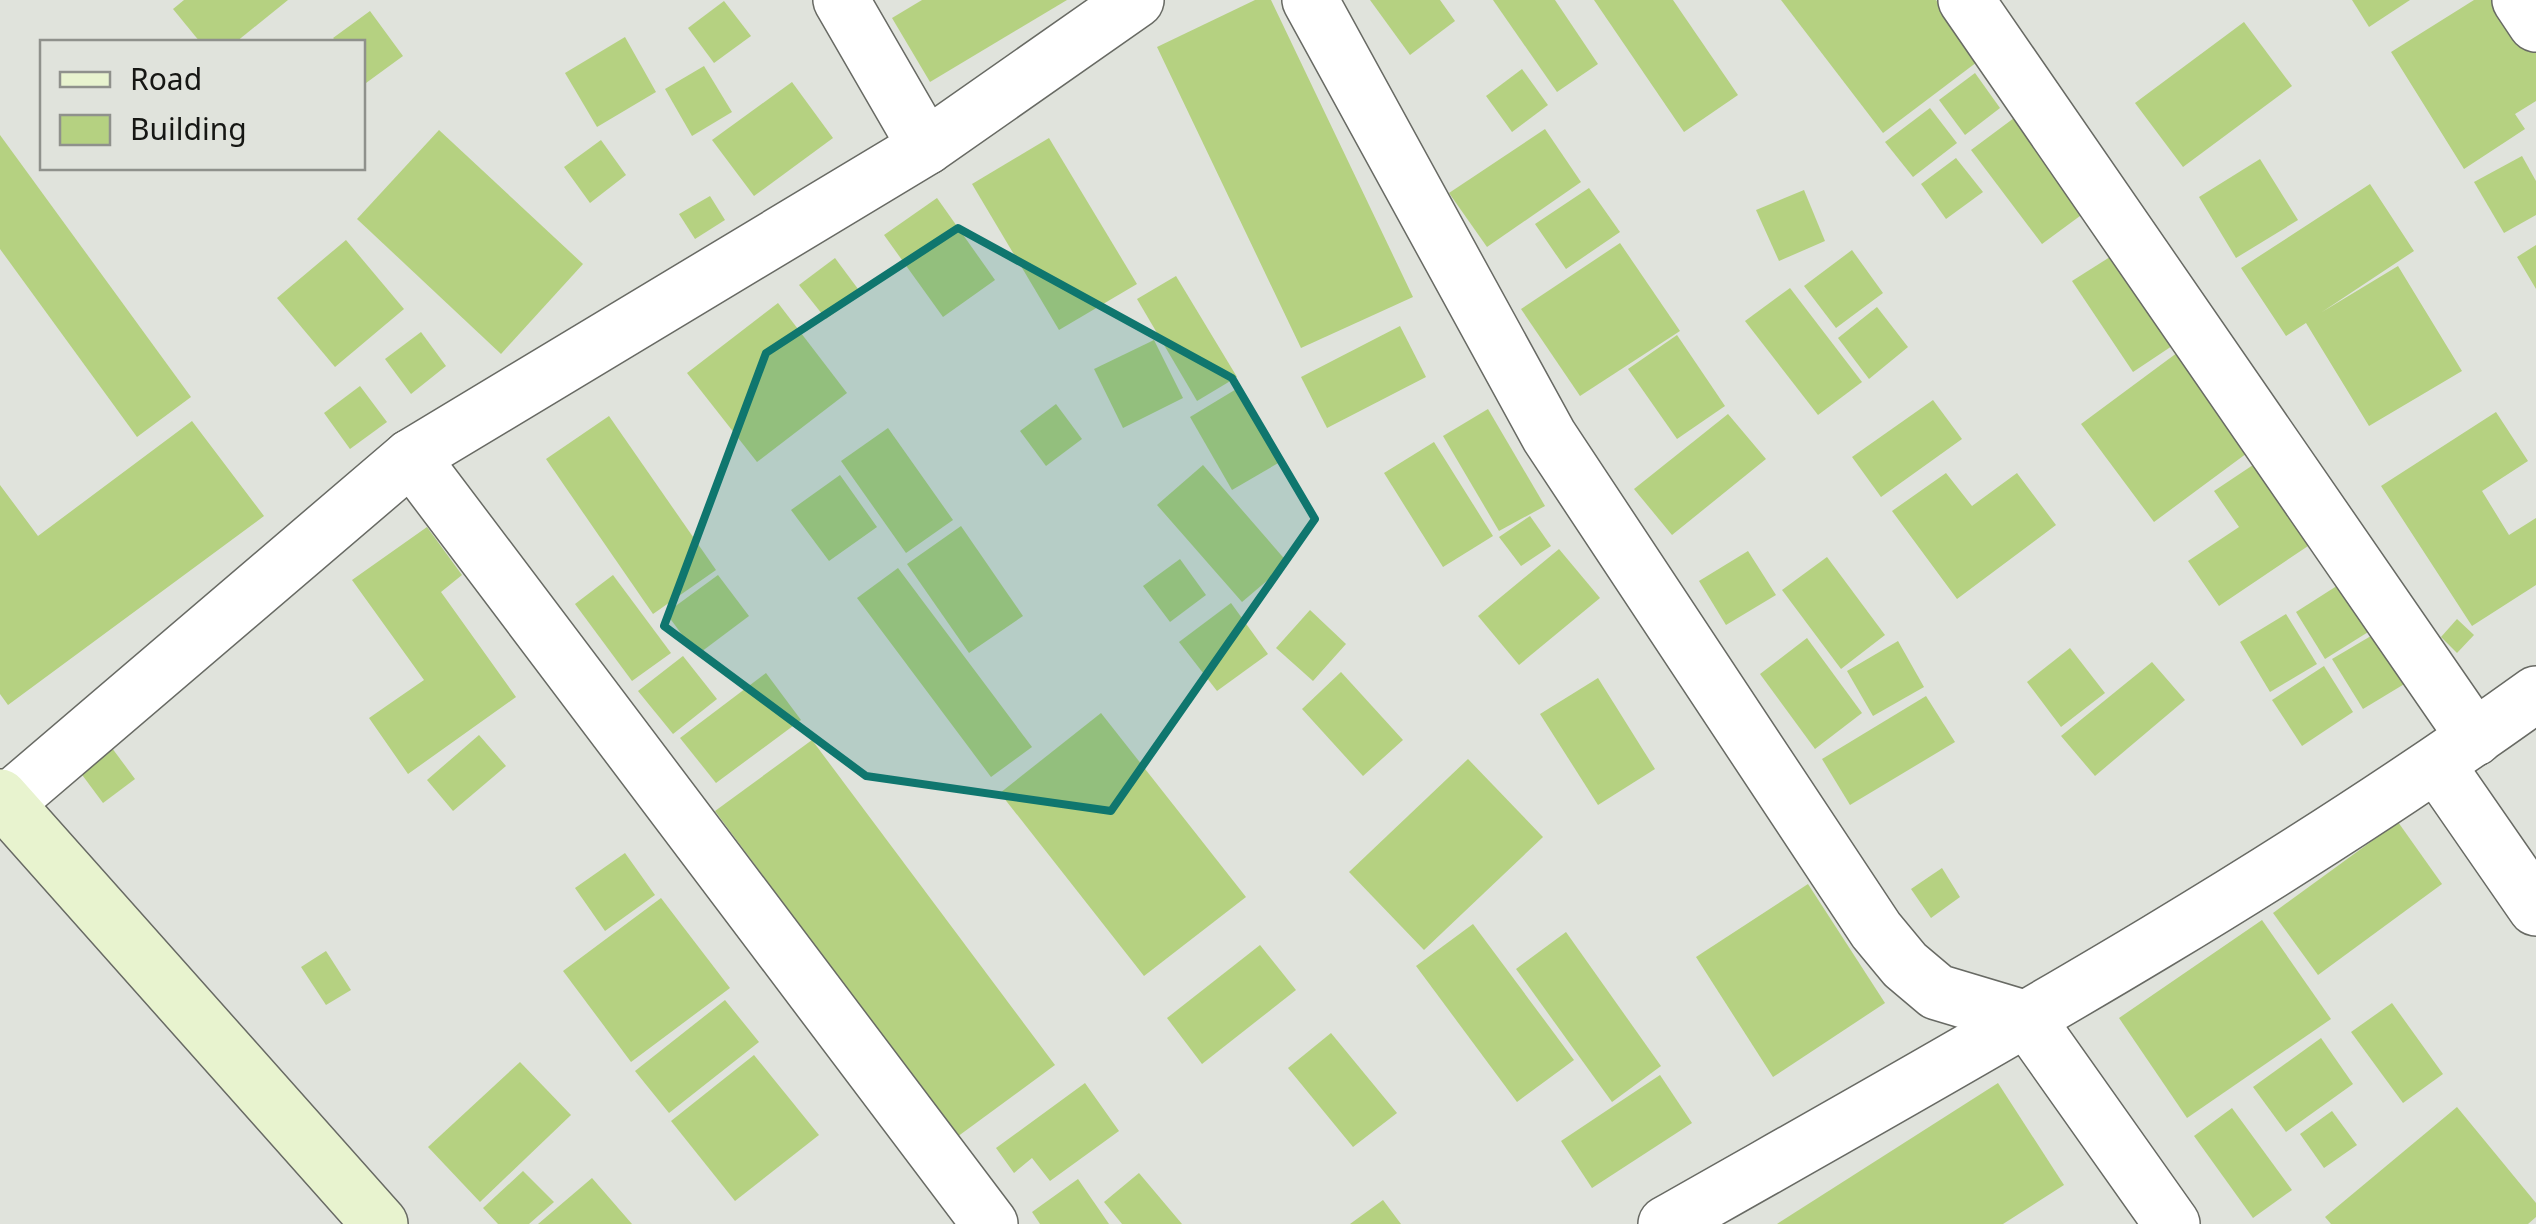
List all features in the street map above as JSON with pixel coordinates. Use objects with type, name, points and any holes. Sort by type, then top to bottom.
[{"type":"street","points":[[841,0],[926,147]]},
{"type":"street","points":[[380,1224],[2,803],[411,457],[926,147],[1136,0]]},
{"type":"street","points":[[1310,0],[1549,436],[1876,930],[1905,965],[1937,992],[2027,1019],[2172,1224]]},
{"type":"street","points":[[1966,0],[2456,752],[2536,908]]},
{"type":"street","points":[[2520,0],[2536,24]]},
{"type":"street","points":[[411,457],[990,1224]]},
{"type":"street","points":[[1666,1224],[2027,1019],[2456,752],[2536,694]]},
{"type":"highlighted area","points":[[958,228],[1232,378],[1315,519],[1111,811],[866,776],[664,626],[766,353]]},
{"type":"building","points":[[184,0],[288,0],[238,40],[198,40],[173,9]]},
{"type":"building","points":[[922,0],[1067,0],[930,82],[892,18]]},
{"type":"building","points":[[1255,0],[1271,0],[1413,297],[1301,348],[1157,47]]},
{"type":"building","points":[[1370,0],[1440,0],[1455,21],[1410,55]]},
{"type":"building","points":[[1493,0],[1555,0],[1598,64],[1557,92]]},
{"type":"building","points":[[1594,0],[1673,0],[1738,95],[1684,132]]},
{"type":"building","points":[[1781,0],[1936,0],[1981,59],[1883,133]]},
{"type":"building","points":[[2352,0],[2410,0],[2369,27]]},
{"type":"building","points":[[2474,0],[2505,0],[2536,50],[2536,101],[2515,114],[2525,129],[2464,169],[2391,52]]},
{"type":"building","points":[[724,1],[751,36],[714,63],[688,28]]},
{"type":"building","points":[[370,11],[403,56],[366,83],[365,40],[333,38]]},
{"type":"building","points":[[2244,22],[2292,86],[2183,167],[2135,103]]},
{"type":"building","points":[[625,37],[656,92],[597,127],[565,73]]},
{"type":"building","points":[[704,66],[732,112],[692,136],[665,89]]},
{"type":"building","points":[[1522,69],[1548,105],[1512,132],[1486,96]]},
{"type":"building","points":[[1975,73],[2000,108],[1965,135],[1939,100]]},
{"type":"building","points":[[792,82],[833,138],[754,196],[712,140]]},
{"type":"building","points":[[1930,108],[1957,143],[1913,177],[1885,142]]},
{"type":"building","points":[[2014,118],[2084,213],[2042,244],[1971,150]]},
{"type":"building","points":[[1545,129],[1581,182],[1487,247],[1449,193]]},
{"type":"building","points":[[439,130],[583,264],[501,354],[357,219]]},
{"type":"building","points":[[0,135],[191,397],[137,437],[0,249]]},
{"type":"building","points":[[1049,138],[1137,284],[1059,330],[972,184]]},
{"type":"building","points":[[601,140],[626,175],[590,203],[564,167]]},
{"type":"building","points":[[2522,156],[2536,181],[2536,215],[2504,233],[2474,182]]},
{"type":"building","points":[[1956,158],[1983,192],[1946,219],[1921,184]]},
{"type":"building","points":[[2260,159],[2298,220],[2236,258],[2199,197]]},
{"type":"building","points":[[2370,184],[2414,251],[2322,312],[2398,266],[2462,371],[2369,426],[2306,323],[2286,336],[2241,268]]},
{"type":"building","points":[[1589,188],[1620,232],[1566,269],[1535,224]]},
{"type":"building","points":[[1804,190],[1825,241],[1779,261],[1756,210]]},
{"type":"building","points":[[710,196],[725,220],[695,239],[679,214]]},
{"type":"building","points":[[937,198],[995,280],[943,317],[884,235]]},
{"type":"building","points":[[346,240],[404,309],[335,367],[277,298]]},
{"type":"building","points":[[1620,243],[1680,331],[1580,396],[1521,309]]},
{"type":"building","points":[[2536,245],[2536,289],[2517,257]]},
{"type":"building","points":[[1852,250],[1883,293],[1836,328],[1804,286]]},
{"type":"building","points":[[2121,250],[2181,340],[2133,372],[2072,281]]},
{"type":"building","points":[[835,258],[861,293],[826,319],[799,285]]},
{"type":"building","points":[[1176,276],[1237,377],[1197,401],[1137,299]]},
{"type":"building","points":[[1790,288],[1862,382],[1818,415],[1745,321]]},
{"type":"building","points":[[778,303],[847,393],[757,462],[687,373]]},
{"type":"building","points":[[1877,307],[1908,347],[1869,379],[1838,338]]},
{"type":"building","points":[[1400,326],[1426,377],[1327,428],[1301,377]]},
{"type":"building","points":[[421,332],[446,366],[411,394],[385,359]]},
{"type":"building","points":[[1677,335],[1725,406],[1677,439],[1628,369]]},
{"type":"building","points":[[1154,340],[1183,398],[1123,428],[1094,369]]},
{"type":"building","points":[[2189,344],[2262,442],[2154,522],[2081,424]]},
{"type":"building","points":[[360,386],[387,422],[350,449],[324,413]]},
{"type":"building","points":[[1238,388],[1280,462],[1232,490],[1190,417]]},
{"type":"building","points":[[1933,400],[1962,439],[1881,497],[1852,457]]},
{"type":"building","points":[[1056,404],[1082,439],[1046,466],[1020,431]]},
{"type":"building","points":[[1488,409],[1545,506],[1499,531],[1443,436]]},
{"type":"building","points":[[2496,412],[2528,461],[2482,491],[2509,535],[2536,518],[2536,585],[2472,626],[2381,486]]},
{"type":"building","points":[[1728,414],[1766,459],[1672,535],[1634,489]]},
{"type":"building","points":[[609,416],[716,570],[653,614],[546,459]]},
{"type":"building","points":[[192,421],[264,516],[8,705],[0,694],[0,485],[38,536]]},
{"type":"building","points":[[888,428],[953,520],[906,553],[841,461]]},
{"type":"building","points":[[1434,442],[1493,536],[1443,567],[1384,473]]},
{"type":"building","points":[[2259,461],[2314,542],[2219,606],[2188,561],[2239,527],[2214,491]]},
{"type":"building","points":[[1203,465],[1288,563],[1242,602],[1157,505]]},
{"type":"building","points":[[1946,473],[1972,506],[2017,473],[2056,525],[1957,599],[1892,511]]},
{"type":"building","points":[[840,475],[877,527],[829,561],[791,510]]},
{"type":"building","points":[[1530,516],[1551,546],[1521,566],[1499,537]]},
{"type":"building","points":[[961,526],[1023,616],[969,653],[907,564]]},
{"type":"building","points":[[427,527],[462,575],[441,592],[516,697],[408,774],[369,718],[424,680],[352,580]]},
{"type":"building","points":[[1559,549],[1600,598],[1519,665],[1478,616]]},
{"type":"building","points":[[1748,551],[1776,595],[1726,625],[1699,581]]},
{"type":"building","points":[[1827,557],[1885,635],[1841,669],[1782,590]]},
{"type":"building","points":[[1180,559],[1206,595],[1170,622],[1143,586]]},
{"type":"building","points":[[898,568],[1032,747],[991,777],[857,598]]},
{"type":"building","points":[[613,575],[671,653],[632,681],[575,604]]},
{"type":"building","points":[[718,575],[749,616],[697,655],[666,613]]},
{"type":"building","points":[[2343,582],[2373,629],[2325,659],[2296,612]]},
{"type":"building","points":[[1231,603],[1268,654],[1217,691],[1179,642]]},
{"type":"building","points":[[1310,610],[1346,644],[1313,681],[1276,648]]},
{"type":"building","points":[[2286,614],[2317,664],[2270,692],[2240,642]]},
{"type":"building","points":[[2457,619],[2474,635],[2457,653],[2441,637]]},
{"type":"building","points":[[2376,633],[2406,683],[2363,709],[2332,659]]},
{"type":"building","points":[[1807,638],[1862,713],[1815,749],[1760,674]]},
{"type":"building","points":[[1898,641],[1924,687],[1873,716],[1847,671]]},
{"type":"building","points":[[2070,648],[2105,693],[2061,727],[2027,682]]},
{"type":"building","points":[[683,656],[717,699],[673,734],[638,691]]},
{"type":"building","points":[[2152,662],[2185,700],[2095,776],[2061,736]]},
{"type":"building","points":[[2324,666],[2353,712],[2302,746],[2272,700]]},
{"type":"building","points":[[1341,672],[1403,740],[1363,776],[1302,709]]},
{"type":"building","points":[[766,673],[801,720],[716,783],[680,738]]},
{"type":"building","points":[[1598,678],[1655,769],[1598,805],[1540,714]]},
{"type":"building","points":[[1926,696],[1955,742],[1850,805],[1822,759]]},
{"type":"building","points":[[1101,713],[1246,897],[1144,976],[1000,793]]},
{"type":"building","points":[[479,735],[506,766],[453,811],[427,780]]},
{"type":"building","points":[[812,740],[1055,1065],[957,1137],[715,811]]},
{"type":"building","points":[[112,748],[135,779],[103,803],[80,772]]},
{"type":"building","points":[[1468,759],[1543,837],[1424,950],[1349,872]]},
{"type":"building","points":[[2398,822],[2442,884],[2318,975],[2273,913]]},
{"type":"building","points":[[625,853],[655,895],[605,931],[575,888]]},
{"type":"building","points":[[1942,868],[1960,897],[1931,918],[1911,889]]},
{"type":"building","points":[[1808,884],[1885,1003],[1773,1077],[1696,957]]},
{"type":"building","points":[[661,898],[730,988],[631,1062],[563,971]]},
{"type":"building","points":[[2262,920],[2331,1019],[2187,1118],[2119,1018]]},
{"type":"building","points":[[1473,924],[1574,1060],[1517,1102],[1416,966]]},
{"type":"building","points":[[1566,932],[1661,1066],[1612,1102],[1516,969]]},
{"type":"building","points":[[1260,945],[1296,990],[1202,1064],[1167,1018]]},
{"type":"building","points":[[326,951],[351,990],[326,1005],[301,967]]},
{"type":"building","points":[[725,1000],[759,1042],[669,1113],[635,1071]]},
{"type":"building","points":[[2392,1003],[2443,1074],[2403,1103],[2351,1032]]},
{"type":"building","points":[[1331,1033],[1397,1113],[1353,1147],[1288,1068]]},
{"type":"building","points":[[2321,1038],[2353,1084],[2286,1132],[2253,1087]]},
{"type":"building","points":[[754,1055],[819,1135],[735,1201],[671,1121]]},
{"type":"building","points":[[520,1062],[571,1115],[480,1202],[428,1147]]},
{"type":"building","points":[[1660,1075],[1692,1123],[1592,1188],[1561,1141]]},
{"type":"building","points":[[1085,1083],[1119,1131],[1050,1181],[1032,1158],[1014,1173],[996,1148]]},
{"type":"building","points":[[1998,1083],[2064,1185],[2003,1224],[1777,1224]]},
{"type":"building","points":[[2457,1107],[2536,1203],[2536,1217],[2528,1224],[2331,1224],[2325,1217]]},
{"type":"building","points":[[2232,1108],[2292,1190],[2253,1218],[2194,1136]]},
{"type":"building","points":[[2332,1111],[2357,1145],[2324,1168],[2300,1134]]},
{"type":"building","points":[[523,1171],[554,1202],[529,1224],[498,1224],[483,1208]]},
{"type":"building","points":[[1139,1173],[1182,1224],[1122,1224],[1104,1202]]},
{"type":"building","points":[[592,1178],[632,1224],[538,1224]]},
{"type":"building","points":[[1078,1179],[1109,1224],[1040,1224],[1032,1212]]},
{"type":"building","points":[[1383,1200],[1401,1224],[1350,1224]]}]
